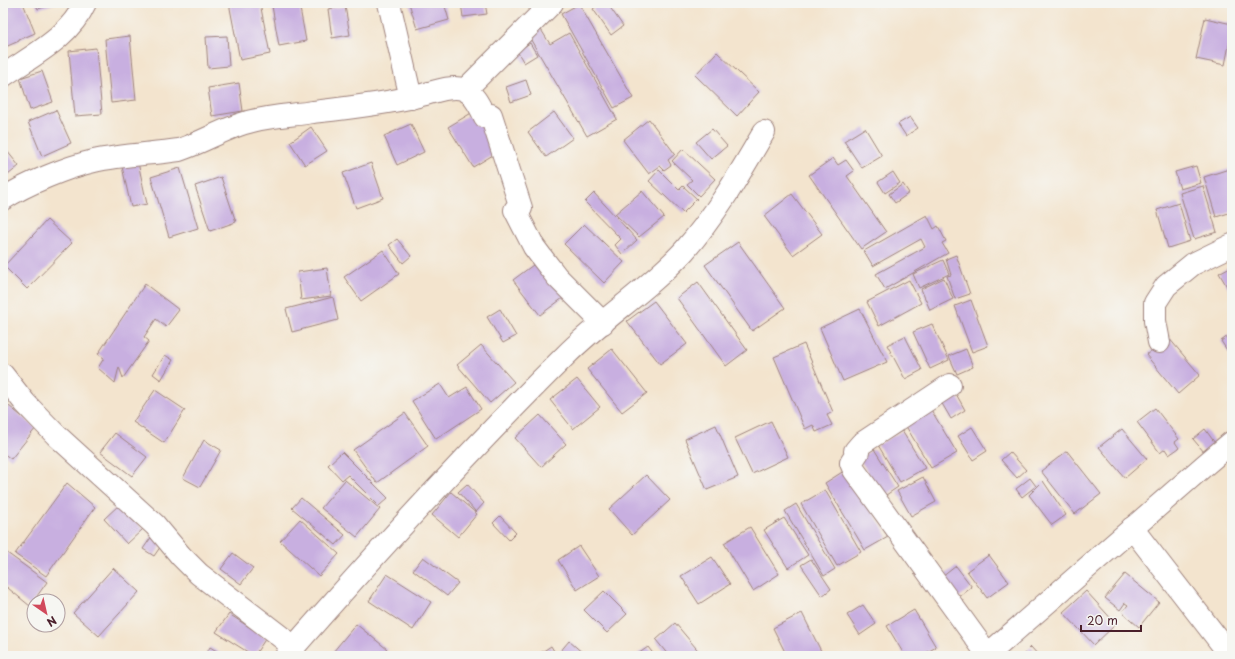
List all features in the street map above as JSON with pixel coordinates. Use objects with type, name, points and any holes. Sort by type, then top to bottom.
[{"type":"street","points":[[3,76],[56,39],[69,28],[80,14],[84,3]]},
{"type":"street","points":[[388,3],[411,98]]},
{"type":"street","points":[[465,90],[552,3]]},
{"type":"street","points":[[3,199],[19,190],[61,172],[93,161],[179,150],[231,127],[252,121],[411,98],[451,88],[465,90],[476,100],[485,117],[491,115],[521,208],[515,210],[534,247],[557,277],[603,323]]},
{"type":"street","points":[[3,375],[25,404],[56,435],[155,525],[181,556],[199,574],[290,652],[383,546],[454,470],[567,354],[684,251],[736,181],[764,132]]},
{"type":"street","points":[[1159,342],[1155,321],[1155,303],[1166,286],[1193,264],[1232,245]]},
{"type":"street","points":[[950,385],[861,444],[855,451],[858,452],[851,463],[854,470],[987,655],[1048,604],[1132,528],[1232,442]]},
{"type":"street","points":[[1132,528],[1231,656]]},
{"type":"building","points":[[3,3],[23,3],[35,33],[3,48]]},
{"type":"building","points":[[35,3],[56,3],[38,9]]},
{"type":"building","points":[[229,3],[260,3],[270,54],[240,60]]},
{"type":"building","points":[[288,3],[299,3],[306,41],[279,46],[272,6]]},
{"type":"building","points":[[409,3],[444,3],[449,20],[417,29]]},
{"type":"building","points":[[461,3],[485,3],[487,14],[463,17]]},
{"type":"building","points":[[600,3],[607,3],[623,26],[611,35],[593,9]]},
{"type":"building","points":[[579,4],[633,98],[614,108],[561,14]]},
{"type":"building","points":[[345,6],[350,35],[332,38],[328,9]]},
{"type":"building","points":[[1205,18],[1232,24],[1225,65],[1196,59]]},
{"type":"building","points":[[540,28],[550,44],[569,33],[617,119],[587,136],[528,35]]},
{"type":"building","points":[[130,36],[136,100],[111,103],[105,39]]},
{"type":"building","points":[[227,36],[229,66],[208,68],[206,37]]},
{"type":"building","points":[[530,43],[537,55],[524,63],[517,51]]},
{"type":"building","points":[[96,48],[102,114],[75,116],[69,51]]},
{"type":"building","points":[[717,52],[759,92],[737,116],[695,75]]},
{"type":"building","points":[[42,71],[53,102],[30,110],[20,78]]},
{"type":"building","points":[[526,80],[531,95],[511,102],[506,87]]},
{"type":"building","points":[[239,83],[243,111],[212,116],[208,88]]},
{"type":"building","points":[[56,110],[71,143],[42,156],[28,122]]},
{"type":"building","points":[[473,112],[498,152],[473,167],[448,127]]},
{"type":"building","points":[[554,112],[573,138],[546,157],[528,132]]},
{"type":"building","points":[[910,117],[918,128],[906,136],[898,124]]},
{"type":"building","points":[[649,119],[675,154],[668,160],[671,165],[664,170],[660,166],[649,174],[623,140]]},
{"type":"building","points":[[411,124],[424,152],[397,165],[384,136]]},
{"type":"building","points":[[311,127],[327,151],[305,165],[290,142]]},
{"type":"building","points":[[865,128],[882,156],[862,168],[844,141]]},
{"type":"building","points":[[712,129],[727,146],[711,159],[696,142]]},
{"type":"building","points":[[3,146],[19,166],[3,179]]},
{"type":"building","points":[[683,149],[715,179],[699,196],[687,184],[692,180],[672,161]]},
{"type":"building","points":[[137,158],[147,204],[131,207],[121,162]]},
{"type":"building","points":[[833,158],[838,165],[846,160],[854,171],[847,176],[886,232],[861,249],[809,175]]},
{"type":"building","points":[[371,163],[383,198],[356,208],[343,173]]},
{"type":"building","points":[[1196,166],[1201,183],[1180,189],[1175,172]]},
{"type":"building","points":[[180,168],[198,228],[169,237],[151,177]]},
{"type":"building","points":[[1229,169],[1232,178],[1232,212],[1216,217],[1204,177]]},
{"type":"building","points":[[659,170],[679,190],[683,186],[697,199],[683,213],[649,181]]},
{"type":"building","points":[[893,172],[900,183],[885,193],[878,182]]},
{"type":"building","points":[[221,177],[236,222],[210,231],[195,186]]},
{"type":"building","points":[[903,184],[909,193],[895,203],[889,194]]},
{"type":"building","points":[[1203,186],[1217,232],[1194,239],[1180,193]]},
{"type":"building","points":[[642,191],[664,217],[639,237],[615,214]]},
{"type":"building","points":[[594,193],[637,240],[622,254],[615,245],[621,239],[585,202]]},
{"type":"building","points":[[792,194],[822,234],[793,255],[764,216]]},
{"type":"building","points":[[1179,203],[1190,241],[1168,248],[1157,210]]},
{"type":"building","points":[[927,215],[934,229],[938,226],[946,241],[942,243],[948,253],[885,289],[876,274],[925,247],[921,239],[873,266],[864,251]]},
{"type":"building","points":[[47,220],[72,243],[27,289],[4,266]]},
{"type":"building","points":[[584,224],[624,262],[604,283],[564,244]]},
{"type":"building","points":[[397,239],[411,256],[403,263],[389,245]]},
{"type":"building","points":[[738,242],[785,308],[752,331],[705,265]]},
{"type":"building","points":[[383,250],[399,274],[361,301],[344,277]]},
{"type":"building","points":[[956,255],[970,294],[955,299],[947,276],[951,275],[946,259]]},
{"type":"building","points":[[541,259],[567,295],[540,315],[513,280]]},
{"type":"building","points":[[943,260],[949,274],[919,288],[913,274]]},
{"type":"building","points":[[1232,266],[1232,295],[1219,273]]},
{"type":"building","points":[[327,268],[331,296],[301,300],[298,272]]},
{"type":"building","points":[[944,278],[953,299],[930,310],[921,289]]},
{"type":"building","points":[[909,280],[921,303],[879,326],[867,302]]},
{"type":"building","points":[[698,282],[747,350],[726,366],[677,298]]},
{"type":"building","points":[[145,284],[179,310],[166,327],[156,319],[144,337],[149,341],[123,378],[119,367],[115,383],[98,368],[104,358],[98,354]]},
{"type":"building","points":[[333,297],[338,320],[292,332],[286,309]]},
{"type":"building","points":[[971,300],[988,346],[972,352],[955,306]]},
{"type":"building","points":[[654,301],[687,344],[660,364],[627,321]]},
{"type":"building","points":[[500,309],[516,336],[503,343],[487,317]]},
{"type":"building","points":[[860,309],[887,362],[843,381],[820,328]]},
{"type":"building","points":[[932,324],[949,360],[930,369],[913,332]]},
{"type":"building","points":[[1232,333],[1232,358],[1221,341]]},
{"type":"building","points":[[905,336],[922,370],[905,379],[887,345]]},
{"type":"building","points":[[1168,337],[1200,375],[1178,394],[1146,355]]},
{"type":"building","points":[[804,344],[833,412],[827,415],[832,425],[816,432],[813,425],[805,429],[774,357]]},
{"type":"building","points":[[481,345],[514,382],[490,403],[457,365]]},
{"type":"building","points":[[612,349],[647,393],[622,412],[587,369]]},
{"type":"building","points":[[966,349],[973,367],[957,374],[949,356]]},
{"type":"building","points":[[165,355],[173,360],[161,380],[153,374]]},
{"type":"building","points":[[577,379],[600,407],[573,429],[550,400]]},
{"type":"building","points":[[440,384],[449,398],[467,387],[481,409],[436,439],[412,401]]},
{"type":"building","points":[[155,390],[185,410],[164,443],[133,422]]},
{"type":"building","points":[[955,392],[965,410],[951,419],[940,400]]},
{"type":"building","points":[[9,406],[36,428],[11,459],[3,453],[3,413]]},
{"type":"building","points":[[930,408],[957,453],[931,468],[904,423]]},
{"type":"building","points":[[1155,408],[1179,439],[1175,442],[1179,448],[1169,455],[1165,449],[1160,453],[1137,422]]},
{"type":"building","points":[[405,413],[428,446],[377,483],[353,450]]},
{"type":"building","points":[[540,415],[566,444],[541,467],[515,438]]},
{"type":"building","points":[[771,421],[788,457],[752,474],[735,438]]},
{"type":"building","points":[[716,425],[738,477],[707,490],[685,439]]},
{"type":"building","points":[[972,427],[987,451],[973,460],[958,436]]},
{"type":"building","points":[[1122,429],[1147,459],[1125,478],[1099,447]]},
{"type":"building","points":[[1205,429],[1215,443],[1204,452],[1193,439]]},
{"type":"building","points":[[902,431],[925,468],[900,482],[878,445]]},
{"type":"building","points":[[115,433],[147,457],[132,476],[100,452]]},
{"type":"building","points":[[204,440],[221,450],[200,487],[183,478]]},
{"type":"building","points":[[874,449],[898,487],[883,497],[859,458]]},
{"type":"building","points":[[1067,451],[1101,494],[1075,514],[1041,471]]},
{"type":"building","points":[[342,452],[388,498],[379,506],[348,475],[342,480],[328,465]]},
{"type":"building","points":[[1010,452],[1026,470],[1017,478],[1001,460]]},
{"type":"building","points":[[847,469],[888,537],[865,550],[825,483]]},
{"type":"building","points":[[646,475],[670,500],[632,535],[609,509]]},
{"type":"building","points":[[923,477],[936,502],[911,516],[897,491]]},
{"type":"building","points":[[1030,478],[1036,486],[1022,497],[1016,489]]},
{"type":"building","points":[[345,480],[380,509],[357,537],[321,508]]},
{"type":"building","points":[[1043,481],[1066,515],[1052,525],[1029,495]]},
{"type":"building","points":[[67,483],[95,507],[46,576],[15,554]]},
{"type":"building","points":[[467,484],[484,503],[476,512],[458,492]]},
{"type":"building","points":[[825,490],[861,552],[837,566],[801,504]]},
{"type":"building","points":[[451,492],[477,514],[458,537],[432,515]]},
{"type":"building","points":[[301,498],[345,535],[336,545],[292,508]]},
{"type":"building","points":[[120,504],[143,529],[127,544],[104,519]]},
{"type":"building","points":[[796,504],[835,569],[824,576],[785,511]]},
{"type":"building","points":[[500,516],[516,533],[509,540],[493,523]]},
{"type":"building","points":[[784,518],[808,555],[788,568],[764,530]]},
{"type":"building","points":[[300,519],[339,554],[319,576],[280,541]]},
{"type":"building","points":[[750,527],[779,574],[753,591],[724,543]]},
{"type":"building","points":[[152,536],[163,543],[154,556],[143,549]]},
{"type":"building","points":[[579,546],[599,576],[577,590],[558,560]]},
{"type":"building","points":[[3,550],[47,582],[39,593],[26,593],[26,603],[3,584]]},
{"type":"building","points":[[233,553],[253,568],[241,584],[221,569]]},
{"type":"building","points":[[989,555],[1009,582],[987,598],[967,571]]},
{"type":"building","points":[[423,557],[458,583],[447,596],[413,570]]},
{"type":"building","points":[[712,557],[730,584],[699,604],[681,576]]},
{"type":"building","points":[[811,559],[831,589],[822,596],[801,565]]},
{"type":"building","points":[[956,566],[972,587],[958,598],[942,577]]},
{"type":"building","points":[[113,568],[139,592],[99,636],[73,613]]},
{"type":"building","points":[[387,574],[431,602],[413,630],[369,601]]},
{"type":"building","points":[[1125,574],[1159,602],[1139,627],[1122,612],[1128,605],[1125,603],[1120,610],[1105,598]]},
{"type":"building","points":[[604,591],[627,614],[607,633],[584,610]]},
{"type":"building","points":[[1086,591],[1116,624],[1094,645],[1063,612]]},
{"type":"building","points":[[863,605],[876,624],[860,635],[847,615]]},
{"type":"building","points":[[914,610],[936,647],[921,656],[905,656],[887,626]]},
{"type":"building","points":[[802,613],[823,655],[822,656],[787,656],[773,628]]},
{"type":"building","points":[[229,614],[266,638],[254,656],[216,632]]},
{"type":"building","points":[[675,623],[701,654],[699,656],[669,656],[656,640]]},
{"type":"building","points":[[356,624],[387,649],[381,656],[338,656],[333,652]]},
{"type":"building","points":[[569,641],[584,654],[582,656],[563,656],[559,653]]},
{"type":"building","points":[[551,646],[557,656],[536,656]]},
{"type":"building","points":[[210,647],[225,656],[205,656]]},
{"type":"building","points":[[648,647],[655,656],[635,656]]},
{"type":"building","points":[[1031,647],[1039,656],[1022,656]]}]
